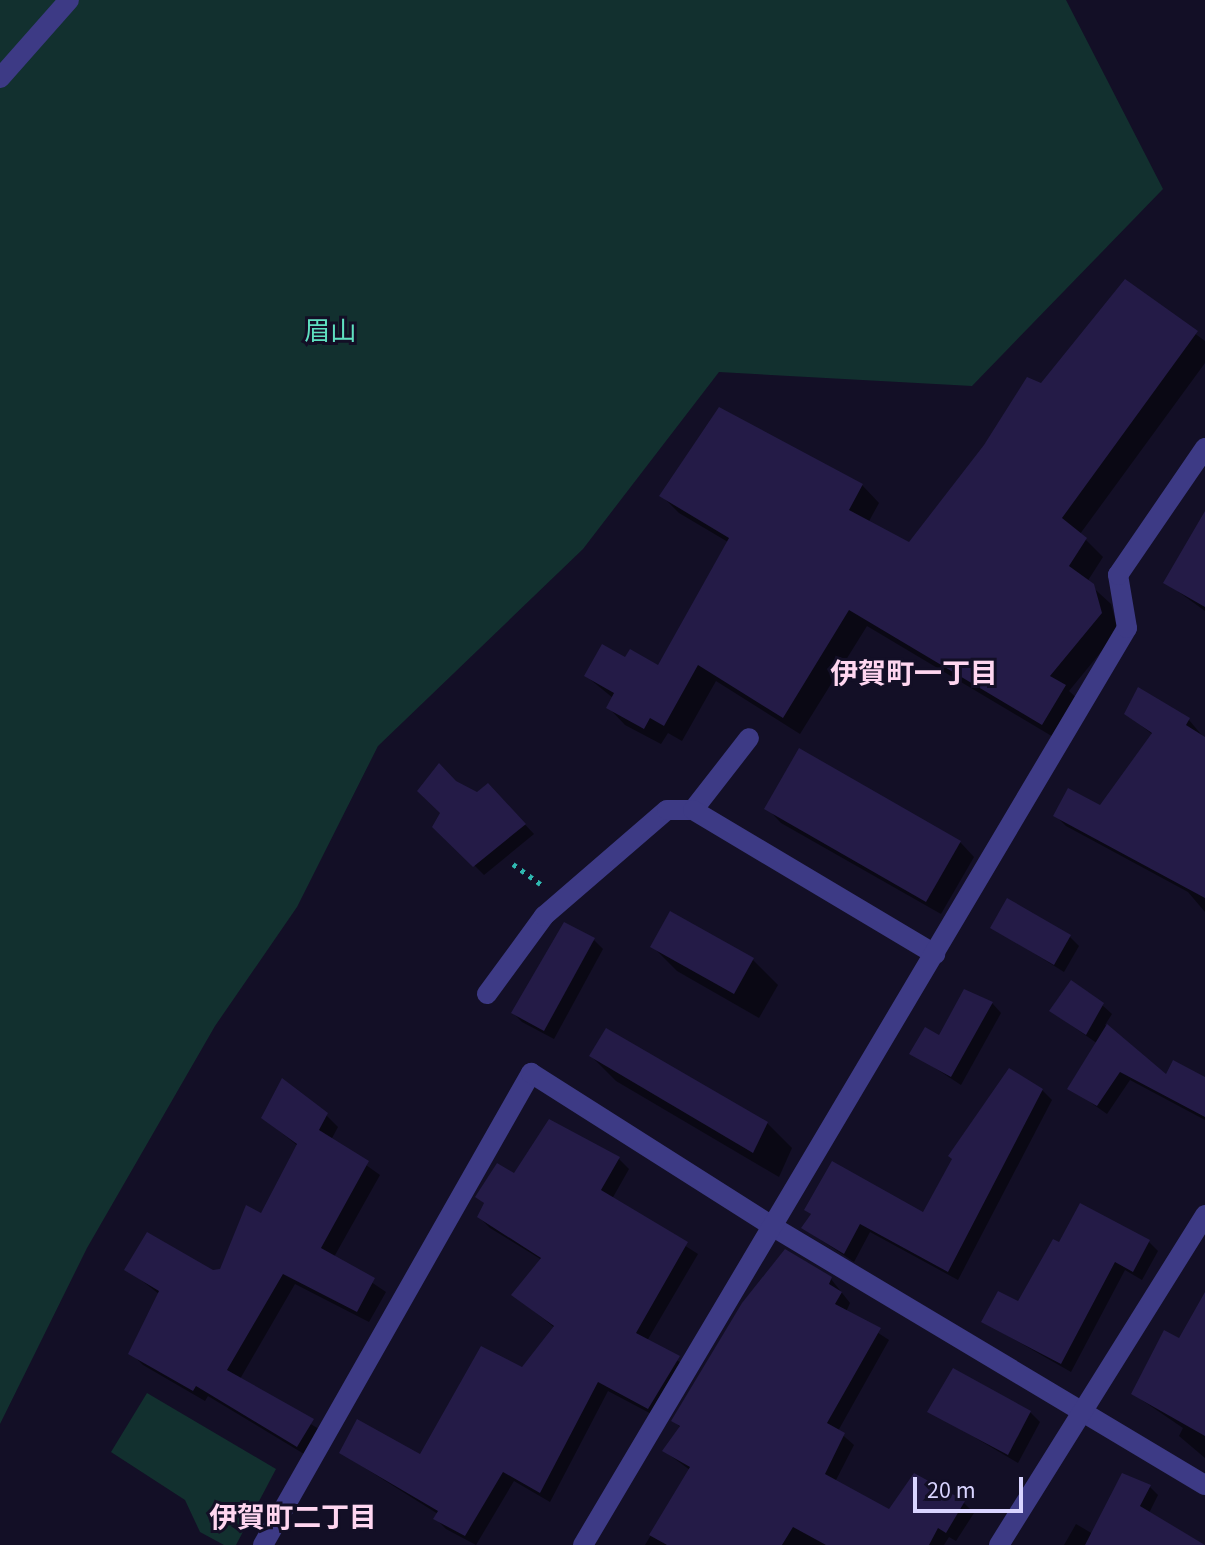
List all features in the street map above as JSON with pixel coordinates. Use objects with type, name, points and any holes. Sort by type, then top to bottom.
[{"type":"street","points":[[0,78],[69,0]]},
{"type":"street","points":[[583,1545],[775,1228],[1127,628],[1118,575],[1205,448]]},
{"type":"street","points":[[693,810],[749,738]]},
{"type":"street","points":[[487,994],[544,916],[667,810],[693,810],[935,954]]},
{"type":"street","points":[[263,1545],[531,1073],[775,1228],[1205,1485]]},
{"type":"street","points":[[999,1545],[1205,1215]]},
{"type":"green space","name":"眉山","points":[[0,0],[1066,0],[1163,189],[972,386],[719,372],[583,549],[378,746],[297,907],[215,1026],[87,1248],[0,1424]]},
{"type":"green space","points":[[147,1393],[276,1469],[236,1545],[224,1545],[200,1532],[185,1500],[111,1452]]},
{"type":"building","points":[[1125,279],[1198,331],[1062,518],[1087,538],[1069,566],[1094,584],[1102,613],[1050,676],[1066,685],[1042,725],[849,610],[783,718],[698,665],[664,726],[650,718],[644,729],[606,708],[614,693],[584,676],[602,644],[625,657],[630,649],[658,665],[729,538],[659,496],[719,407],[863,484],[849,510],[909,542],[984,445],[1027,377],[1041,383]]},
{"type":"building","points":[[1205,511],[1205,607],[1163,583]]},
{"type":"building","points":[[1138,687],[1190,718],[1186,725],[1205,737],[1205,898],[1053,816],[1068,788],[1100,805],[1152,733],[1124,714]]},
{"type":"building","points":[[799,748],[961,841],[926,902],[764,809]]},
{"type":"building","points":[[439,763],[456,781],[477,792],[488,783],[526,824],[473,867],[432,827],[440,813],[417,791]]},
{"type":"building","points":[[1007,898],[1071,935],[1054,965],[990,928]]},
{"type":"building","points":[[670,911],[754,958],[734,994],[650,947]]},
{"type":"building","points":[[564,922],[595,938],[544,1031],[511,1013]]},
{"type":"building","points":[[1071,980],[1104,1003],[1086,1035],[1049,1011]]},
{"type":"building","points":[[964,989],[993,1002],[951,1077],[909,1054],[925,1027],[939,1035]]},
{"type":"building","points":[[1107,1024],[1166,1074],[1173,1060],[1205,1077],[1205,1117],[1120,1072],[1097,1106],[1067,1089]]},
{"type":"building","points":[[606,1028],[768,1122],[753,1153],[589,1056]]},
{"type":"building","points":[[1009,1068],[1043,1089],[948,1272],[860,1224],[844,1254],[801,1228],[811,1214],[804,1210],[832,1161],[923,1212],[952,1159],[948,1156]]},
{"type":"building","points":[[282,1078],[328,1113],[319,1130],[369,1161],[321,1248],[375,1278],[357,1312],[283,1274],[227,1370],[314,1419],[297,1447],[196,1386],[193,1391],[128,1354],[159,1291],[124,1270],[147,1232],[213,1270],[220,1269],[246,1205],[261,1213],[297,1144],[261,1118]]},
{"type":"building","points":[[549,1119],[620,1157],[601,1190],[688,1242],[636,1333],[680,1356],[648,1409],[598,1382],[540,1493],[503,1472],[465,1536],[433,1519],[438,1511],[339,1453],[357,1419],[420,1454],[481,1346],[522,1367],[554,1326],[511,1295],[541,1258],[477,1217],[484,1203],[475,1197],[497,1163],[514,1173]]},
{"type":"building","points":[[1080,1203],[1150,1240],[1133,1272],[1115,1262],[1061,1364],[981,1322],[998,1291],[1018,1301],[1053,1239],[1059,1242]]},
{"type":"building","points":[[785,1249],[832,1277],[829,1284],[842,1292],[835,1304],[881,1328],[827,1423],[845,1433],[825,1474],[889,1509],[914,1473],[965,1501],[946,1533],[938,1528],[929,1545],[826,1545],[793,1527],[782,1545],[667,1545],[649,1535],[690,1467],[662,1451],[680,1426],[671,1421],[742,1303]]},
{"type":"building","points":[[1205,1292],[1205,1436],[1131,1394],[1164,1330],[1179,1338]]},
{"type":"building","points":[[953,1368],[1031,1411],[1008,1455],[927,1412]]},
{"type":"building","points":[[1122,1473],[1151,1485],[1140,1506],[1205,1545],[1085,1545]]},
{"type":"district","name":"伊賀町一丁目","points":[[914,674]]},
{"type":"district","name":"伊賀町二丁目","points":[[293,1518]]}]
